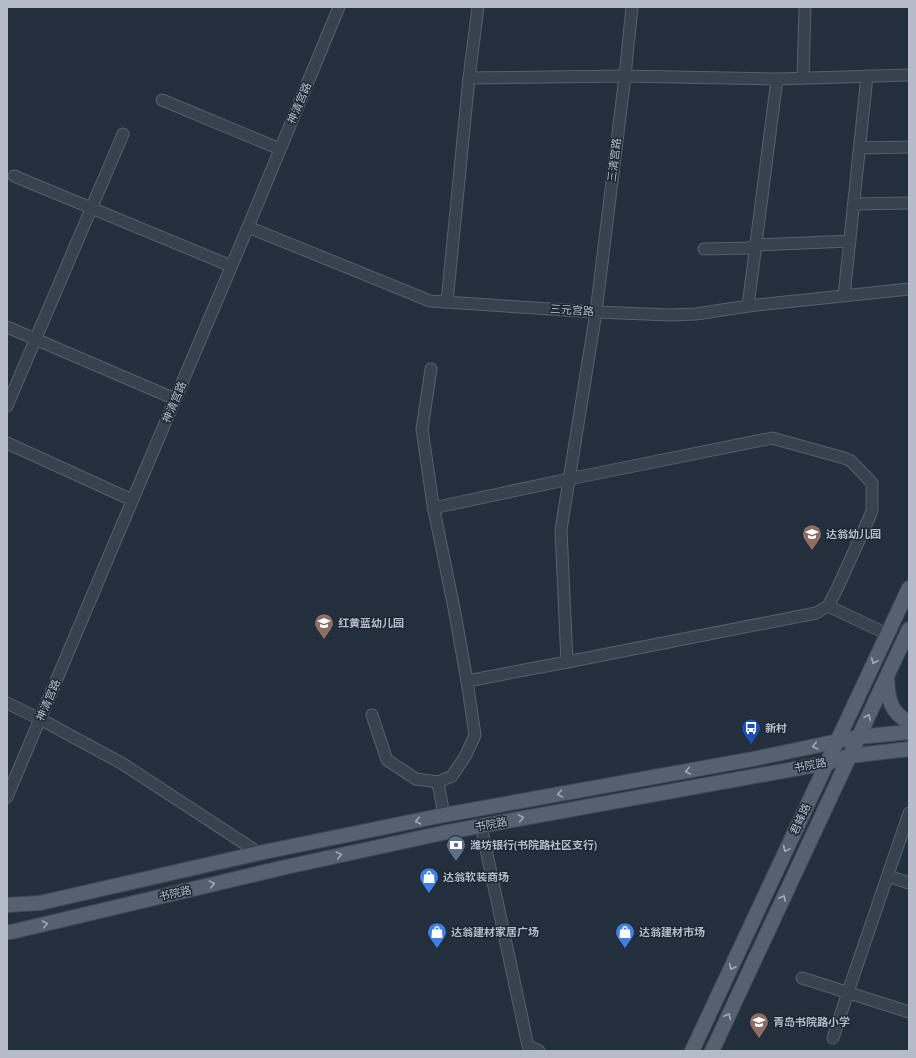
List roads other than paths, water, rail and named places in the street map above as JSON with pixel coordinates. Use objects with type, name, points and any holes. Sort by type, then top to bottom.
[{"type":"main road","name":"君峰路","points":[[692,1051],[909,588]]},
{"type":"main road","name":"君峰路","points":[[712,1051],[909,629]]},
{"type":"main road","points":[[887,675],[888,693],[891,705],[897,714],[909,722]]},
{"type":"main road","name":"书院路","points":[[7,905],[40,903],[259,853],[444,815],[753,759],[858,737],[909,732]]},
{"type":"main road","name":"书院路","points":[[7,932],[286,867],[447,832],[827,763],[850,756],[909,749]]},
{"type":"street","name":"神清宫路","points":[[7,797],[248,227],[339,7]]},
{"type":"street","points":[[446,302],[469,78],[478,7]]},
{"type":"street","name":"三清宫路","points":[[567,662],[561,530],[596,312],[632,7]]},
{"type":"street","points":[[804,78],[805,7]]},
{"type":"street","points":[[469,78],[625,76],[778,79],[909,75]]},
{"type":"street","points":[[844,296],[867,76]]},
{"type":"street","points":[[748,306],[778,79]]},
{"type":"street","points":[[162,100],[280,149]]},
{"type":"street","points":[[7,406],[123,134]]},
{"type":"street","points":[[860,148],[909,147]]},
{"type":"street","points":[[14,176],[231,266]]},
{"type":"street","points":[[854,204],[909,203]]},
{"type":"street","name":"三元宫路","points":[[248,227],[430,301],[596,312],[670,315],[696,314],[748,306],[909,289]]},
{"type":"street","points":[[704,248],[748,248],[756,244],[850,241]]},
{"type":"street","points":[[7,327],[36,338],[175,399]]},
{"type":"street","points":[[372,715],[387,760],[416,779],[438,782],[452,776],[466,756],[474,735],[467,681],[454,608],[433,508],[422,429],[431,370]]},
{"type":"street","points":[[433,508],[772,438],[844,458],[851,462],[872,483],[872,510],[870,516],[828,606],[816,613],[467,681]]},
{"type":"street","points":[[7,443],[132,500]]},
{"type":"street","points":[[828,606],[887,634]]},
{"type":"street","points":[[7,703],[123,764],[259,853]]},
{"type":"street","points":[[438,782],[444,815]]},
{"type":"street","points":[[833,1038],[909,813]]},
{"type":"street","points":[[481,826],[528,1046],[539,1051]]},
{"type":"street","points":[[888,876],[909,883]]},
{"type":"street","points":[[802,978],[909,1012]]},
{"type":"place","name":"达翁幼儿园","points":[[812,551]]},
{"type":"place","name":"红黄蓝幼儿园","points":[[324,640]]},
{"type":"place","name":"新村","points":[[751,745]]},
{"type":"place","name":"潍坊银行(书院路社区支行)","points":[[456,862]]},
{"type":"place","name":"达翁软装商场","points":[[429,894]]},
{"type":"place","name":"达翁建材家居广场","points":[[437,949]]},
{"type":"place","name":"达翁建材市场","points":[[625,949]]},
{"type":"place","name":"青岛书院路小学","points":[[759,1039]]}]
